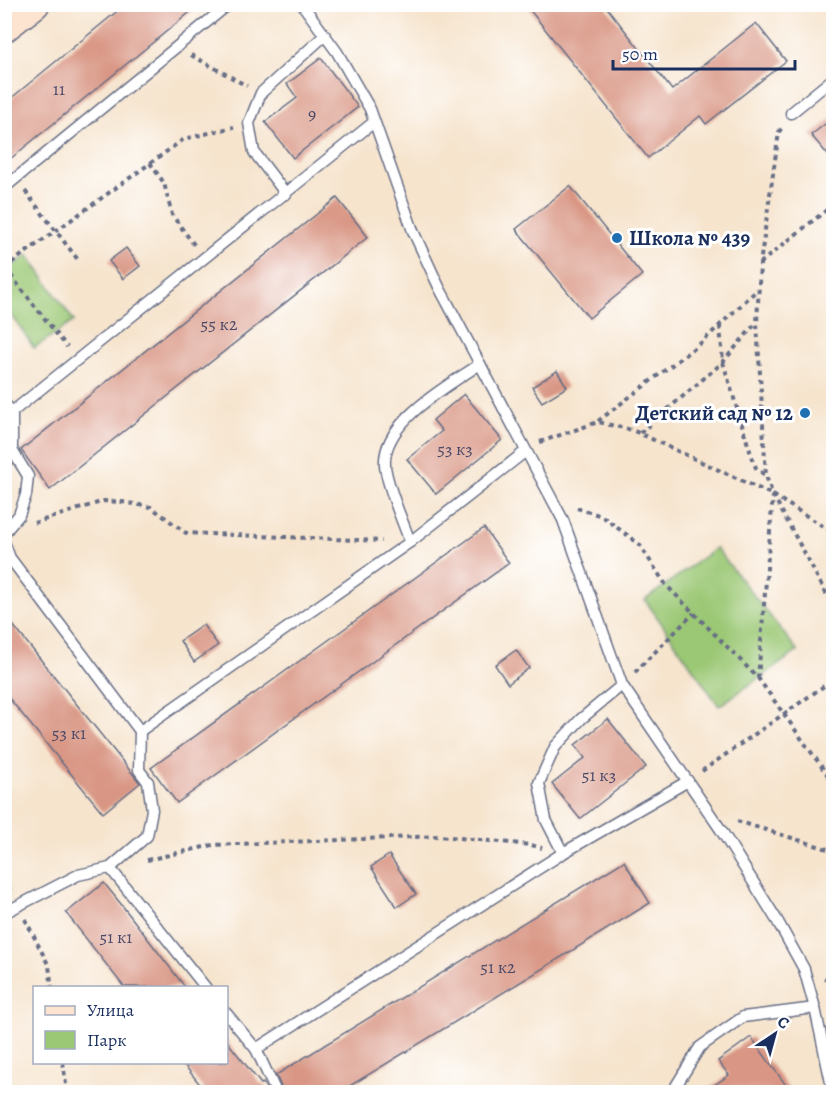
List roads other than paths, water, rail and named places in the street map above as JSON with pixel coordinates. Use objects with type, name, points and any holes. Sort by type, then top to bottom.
[{"type":"street","points":[[4,28],[35,4]]},
{"type":"lane","points":[[4,188],[229,4]]},
{"type":"lane","points":[[302,4],[342,62],[370,109],[413,231],[439,287],[563,520],[625,682],[778,922],[804,969],[833,1092]]},
{"type":"lane","points":[[285,194],[254,152],[249,123],[261,93],[324,36]]},
{"type":"lane","points":[[791,113],[834,78]]},
{"type":"lane","points":[[4,533],[19,515],[26,495],[28,476],[12,450],[8,407],[77,360],[375,122]]},
{"type":"lane","points":[[410,542],[385,471],[385,451],[399,425],[421,406],[480,364]]},
{"type":"lane","points":[[140,731],[410,542],[526,451]]},
{"type":"lane","points":[[4,542],[10,558],[140,731],[139,770],[148,782],[152,810],[147,836],[110,868],[78,874],[4,913]]},
{"type":"lane","points":[[562,853],[546,820],[539,783],[555,747],[581,719],[625,682]]},
{"type":"lane","points":[[256,1050],[562,853],[688,781]]},
{"type":"lane","points":[[110,868],[205,986]]},
{"type":"lane","points":[[676,1092],[676,1086],[700,1047],[743,1017],[815,1008]]},
{"type":"lane","points":[[228,1015],[256,1050],[276,1092]]},
{"type":"place","name":"Школа № 439","points":[[617,238]]},
{"type":"place","name":"Детский сад № 12","points":[[805,413]]}]
